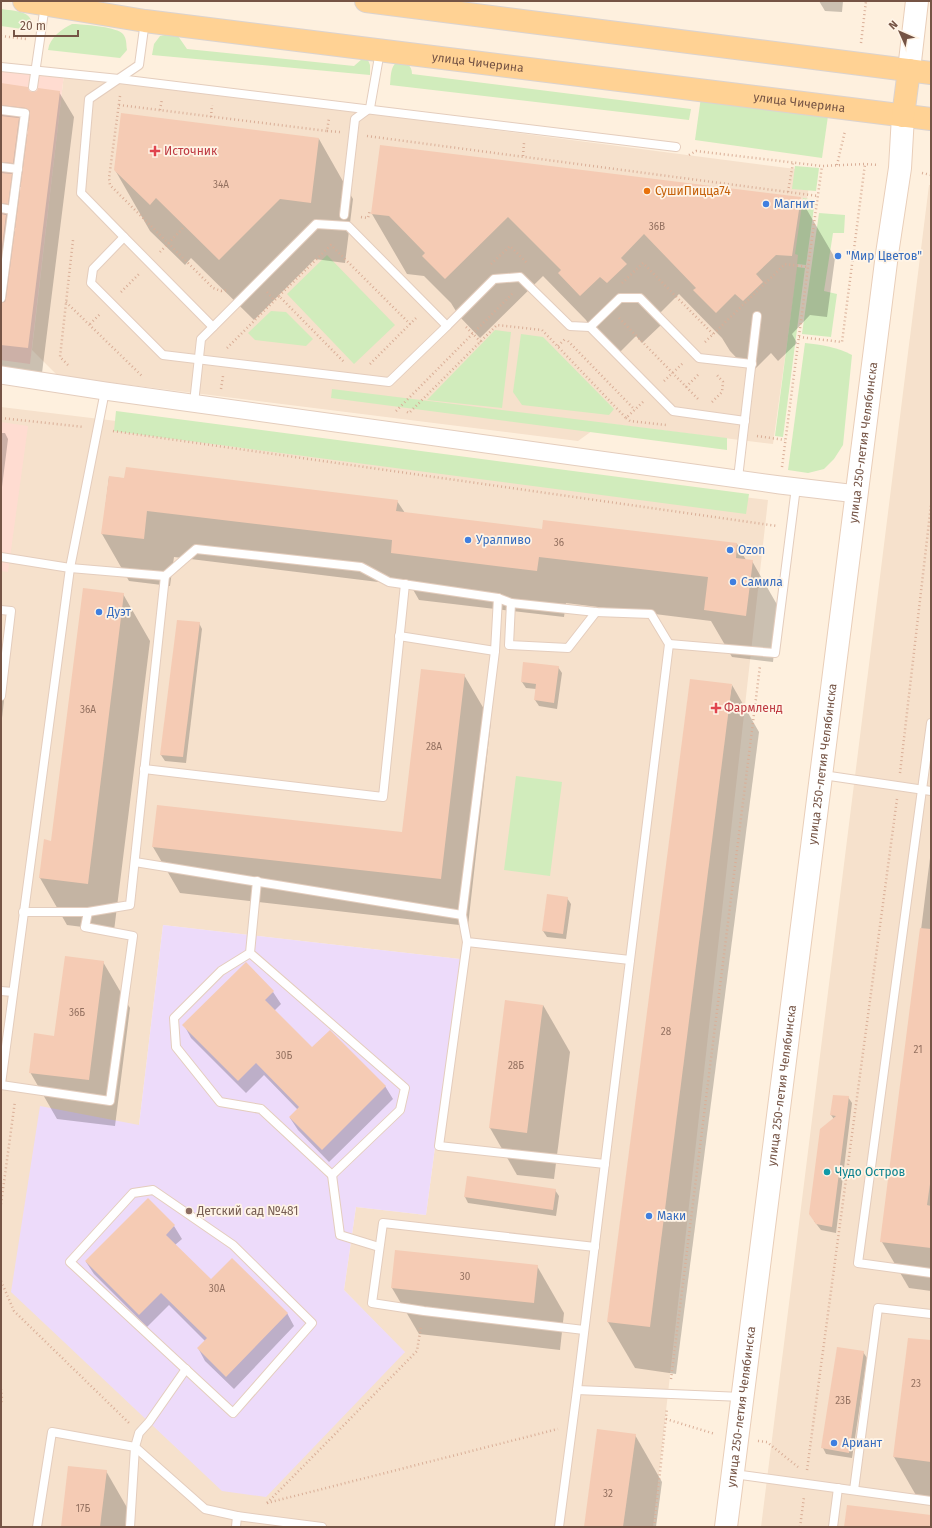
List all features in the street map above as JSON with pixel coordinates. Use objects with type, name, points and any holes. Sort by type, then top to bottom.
[{"type":"main road","points":[[366,1],[931,73]]},
{"type":"main road","name":"улица Чичерина","points":[[35,2],[145,21],[931,119]]},
{"type":"main road","name":"улица 250-летия Челябинска","points":[[903,116],[909,70]]},
{"type":"street","name":"улица 250-летия Челябинска","points":[[909,70],[917,1]]},
{"type":"street","name":"улица 250-летия Челябинска","points":[[726,1527],[744,1397],[857,494],[900,168],[903,116]]},
{"type":"street","points":[[1,375],[105,391],[788,486],[857,494]]},
{"type":"lane","points":[[33,87],[38,55],[35,2]]},
{"type":"lane","points":[[145,21],[139,65],[89,99],[81,193],[213,327]]},
{"type":"lane","points":[[344,215],[355,119],[370,108],[380,50]]},
{"type":"lane","points":[[1,67],[35,72],[119,78],[676,147]]},
{"type":"lane","points":[[1,110],[25,113],[3,267],[1,298]]},
{"type":"lane","points":[[1,167],[18,169]]},
{"type":"lane","points":[[1,208],[12,210]]},
{"type":"lane","points":[[194,403],[201,339],[316,224],[348,226],[447,326]]},
{"type":"lane","points":[[124,237],[93,269],[91,283],[163,355],[389,382],[494,279],[520,277],[570,326],[590,327],[673,411],[745,421]]},
{"type":"lane","points":[[590,327],[620,298],[640,298],[699,358],[752,364]]},
{"type":"lane","points":[[738,478],[757,316]]},
{"type":"lane","points":[[88,912],[85,927],[133,936],[110,1102],[1,1085],[70,568],[105,391]]},
{"type":"lane","points":[[669,644],[775,653],[791,528],[788,486]]},
{"type":"lane","points":[[23,912],[88,912],[130,905],[165,576],[196,549],[362,567],[389,582],[498,598],[511,603],[596,612],[651,614],[669,644],[595,1248],[559,1527]]},
{"type":"lane","points":[[1,557],[70,568],[165,576]]},
{"type":"lane","points":[[144,769],[383,797],[405,584]]},
{"type":"lane","points":[[498,598],[495,651],[462,915],[467,942],[439,1146],[605,1164]]},
{"type":"lane","points":[[511,603],[509,645],[568,648],[596,612]]},
{"type":"lane","points":[[1,610],[11,611],[1,696]]},
{"type":"lane","points":[[399,636],[495,651]]},
{"type":"lane","points":[[931,723],[858,1264],[931,1273]]},
{"type":"lane","points":[[822,775],[931,790]]},
{"type":"lane","points":[[135,862],[462,915]]},
{"type":"lane","points":[[250,953],[257,881]]},
{"type":"lane","points":[[467,942],[630,960]]},
{"type":"lane","points":[[250,953],[405,1088],[400,1110],[332,1175]]},
{"type":"lane","points":[[250,953],[221,971],[174,1018],[176,1047],[220,1102],[261,1109],[332,1175],[340,1235],[379,1247]]},
{"type":"lane","points":[[1,991],[13,992]]},
{"type":"lane","points":[[153,1190],[233,1245],[312,1323],[233,1413],[186,1369],[70,1262],[133,1193],[153,1190]]},
{"type":"lane","points":[[584,1330],[424,1311],[372,1303],[379,1247],[383,1223],[595,1248]]},
{"type":"lane","points":[[854,1490],[878,1308],[931,1314]]},
{"type":"lane","points":[[130,1527],[135,1447],[139,1433],[149,1422],[186,1369]]},
{"type":"lane","points":[[577,1390],[744,1397]]},
{"type":"lane","points":[[37,1527],[52,1432],[135,1447],[205,1509],[237,1516],[322,1527]]},
{"type":"lane","points":[[733,1474],[931,1501]]},
{"type":"lane","points":[[833,1527],[838,1488]]},
{"type":"lane","points":[[236,1527],[237,1516]]},
{"type":"path","points":[[1,36],[26,39],[38,55]]},
{"type":"path","points":[[120,94],[109,181],[112,187],[213,288],[221,291],[232,288]]},
{"type":"path","points":[[160,110],[162,99]]},
{"type":"path","points":[[211,117],[212,104]]},
{"type":"path","points":[[119,105],[523,156],[818,196]]},
{"type":"path","points":[[327,131],[329,116]]},
{"type":"path","points":[[523,156],[524,144]]},
{"type":"path","points":[[788,192],[793,162]]},
{"type":"path","points":[[799,337],[842,342],[865,164]]},
{"type":"path","points":[[788,486],[786,440],[822,166]]},
{"type":"path","points":[[344,215],[368,218],[370,210]]},
{"type":"path","points":[[90,324],[184,227]]},
{"type":"path","points":[[221,392],[226,349],[331,245],[410,324]]},
{"type":"path","points":[[795,265],[808,267]]},
{"type":"path","points":[[396,411],[515,291]]},
{"type":"path","points":[[279,296],[347,365]]},
{"type":"path","points":[[66,302],[143,377]]},
{"type":"path","points":[[367,366],[420,314]]},
{"type":"path","points":[[619,318],[701,402]]},
{"type":"path","points":[[561,333],[635,410]]},
{"type":"path","points":[[686,387],[701,372]]},
{"type":"path","points":[[707,402],[712,402],[722,392],[723,382],[715,374]]},
{"type":"path","points":[[1,418],[98,428],[791,528]]},
{"type":"path","points":[[773,439],[786,440]]},
{"type":"path","points":[[800,1527],[899,786],[931,505]]},
{"type":"path","points":[[654,1527],[669,1393],[762,652]]},
{"type":"path","points":[[1,1204],[17,1087]]},
{"type":"path","points":[[1,1281],[14,1311],[139,1433]]},
{"type":"path","points":[[267,1503],[417,1351],[424,1311]]},
{"type":"path","points":[[1,1389],[1,1404]]},
{"type":"path","points":[[237,1516],[236,1508],[267,1503],[572,1425]]},
{"type":"shaded area","points":[[1,66],[64,74],[30,364],[1,360]]},
{"type":"shaded area","points":[[64,74],[811,171],[773,444],[603,423],[578,441],[58,376],[32,350]]},
{"type":"shaded area","points":[[929,185],[931,185],[931,1527],[761,1527]]},
{"type":"shaded area","points":[[1,407],[768,500],[653,1527],[1,1527]],"holes":[[[163,925],[460,959],[426,1215],[356,1207],[344,1290],[405,1353],[139,1125]]]},
{"type":"shaded area","points":[[1,422],[28,426],[8,572],[1,571]]},
{"type":"shaded area","name":"Детский сад №481","points":[[163,925],[460,959],[426,1215],[356,1207],[344,1290],[405,1352],[266,1497],[222,1491],[11,1292],[40,1106],[139,1125]]},
{"type":"green space","points":[[1,9],[22,12],[30,18],[32,28],[22,29],[1,26]]},
{"type":"green space","points":[[72,24],[101,27],[120,32],[125,38],[127,50],[120,58],[48,50],[54,37]]},
{"type":"green space","points":[[169,34],[178,36],[187,49],[354,66],[362,59],[368,60],[370,65],[370,75],[152,55],[154,44],[160,36]]},
{"type":"green space","points":[[397,62],[410,66],[412,74],[691,109],[689,120],[390,85],[392,69]]},
{"type":"green space","points":[[701,97],[828,116],[822,158],[695,140]]},
{"type":"green space","points":[[795,166],[819,168],[816,191],[792,189]]},
{"type":"green space","points":[[803,198],[815,200],[806,265],[797,264],[798,255],[795,254]]},
{"type":"green space","points":[[819,213],[845,215],[844,233],[833,233],[824,291],[837,294],[831,337],[802,334]]},
{"type":"green space","points":[[327,255],[395,325],[354,364],[287,294]]},
{"type":"green space","points":[[797,267],[805,268],[783,437],[775,436]]},
{"type":"green space","points":[[271,311],[286,312],[313,339],[306,346],[255,340],[248,333]]},
{"type":"green space","points":[[495,330],[511,332],[502,408],[427,400]]},
{"type":"green space","points":[[521,334],[543,337],[614,409],[609,415],[522,405],[513,392]]},
{"type":"green space","points":[[805,343],[835,348],[852,355],[843,445],[834,459],[824,469],[808,473],[788,470]]},
{"type":"green space","points":[[332,389],[727,438],[727,450],[331,398]]},
{"type":"green space","points":[[116,411],[749,494],[746,514],[114,431]]},
{"type":"green space","points":[[516,776],[562,782],[550,876],[504,870]]},
{"type":"building","points":[[1,83],[28,87],[29,91],[33,92],[37,91],[38,88],[60,91],[28,348],[1,345],[1,303],[5,302],[6,299],[30,111],[26,108],[1,105]]},
{"type":"building","points":[[121,113],[319,138],[311,203],[280,199],[219,260],[156,198],[150,205],[114,170]]},
{"type":"building","points":[[1,116],[19,118],[13,163],[1,162]]},
{"type":"building","points":[[380,145],[801,197],[792,256],[776,255],[756,274],[763,282],[743,301],[735,294],[716,313],[693,290],[696,288],[644,234],[621,258],[627,264],[607,283],[600,277],[580,296],[558,273],[561,270],[508,217],[445,279],[422,256],[425,253],[389,216],[371,214]]},
{"type":"building","points":[[1,173],[12,174],[8,204],[1,203]]},
{"type":"building","points":[[1,214],[6,215],[1,255]]},
{"type":"building","points":[[126,467],[398,500],[396,511],[542,529],[543,520],[737,543],[736,558],[753,560],[746,616],[704,610],[708,577],[539,557],[537,571],[391,553],[392,540],[147,511],[144,539],[101,534],[109,476],[124,478]]},
{"type":"building","points":[[83,588],[124,593],[88,884],[39,878],[44,839],[51,841]]},
{"type":"building","points":[[177,620],[200,622],[183,757],[160,755]]},
{"type":"building","points":[[523,662],[559,666],[554,703],[534,700],[536,684],[521,682]]},
{"type":"building","points":[[421,669],[465,674],[441,879],[152,847],[157,805],[402,832]]},
{"type":"building","points":[[690,679],[732,684],[650,1327],[607,1322]]},
{"type":"building","points":[[547,894],[568,897],[563,934],[542,931]]},
{"type":"building","points":[[920,928],[931,929],[931,1177],[927,1205],[931,1206],[931,1248],[880,1242]]},
{"type":"building","points":[[65,956],[104,961],[89,1080],[29,1073],[34,1033],[54,1036]]},
{"type":"building","points":[[246,962],[274,991],[265,1000],[312,1047],[330,1030],[386,1086],[322,1150],[289,1117],[299,1107],[256,1063],[238,1081],[182,1025]]},
{"type":"building","points":[[505,1000],[543,1005],[527,1133],[489,1128]]},
{"type":"building","name":"Чудо Остров","points":[[833,1095],[849,1096],[832,1227],[816,1224],[809,1214],[820,1129],[836,1116],[830,1115]]},
{"type":"building","points":[[467,1176],[556,1189],[553,1210],[464,1197]]},
{"type":"building","points":[[148,1198],[175,1225],[166,1235],[211,1279],[232,1258],[288,1313],[226,1377],[197,1348],[207,1338],[161,1293],[139,1315],[85,1261]]},
{"type":"building","points":[[395,1250],[538,1265],[534,1303],[391,1288]]},
{"type":"building","points":[[908,1338],[931,1340],[931,1462],[893,1457]]},
{"type":"building","points":[[837,1347],[864,1351],[849,1453],[821,1448]]},
{"type":"building","points":[[597,1429],[636,1434],[623,1527],[584,1527]]},
{"type":"building","points":[[68,1466],[107,1470],[100,1527],[61,1527]]},
{"type":"building","points":[[847,1505],[931,1515],[931,1527],[844,1527]]},
{"type":"place","name":"Источник","points":[[155,151]]},
{"type":"place","name":"СушиПицца74","points":[[647,191]]},
{"type":"place","name":"Магнит","points":[[766,204]]},
{"type":"place","name":"\"Мир Цветов\"","points":[[838,256]]},
{"type":"place","name":"Уралпиво","points":[[468,540]]},
{"type":"place","name":"Ozon","points":[[730,550]]},
{"type":"place","name":"Самила","points":[[733,582]]},
{"type":"place","name":"Дуэт","points":[[99,612]]},
{"type":"place","name":"Фармленд","points":[[716,708]]},
{"type":"place","name":"Чудо Остров","points":[[827,1172]]},
{"type":"place","name":"Детский сад №481","points":[[189,1211]]},
{"type":"place","name":"Маки","points":[[649,1216]]},
{"type":"place","name":"Ариант","points":[[834,1443]]}]
